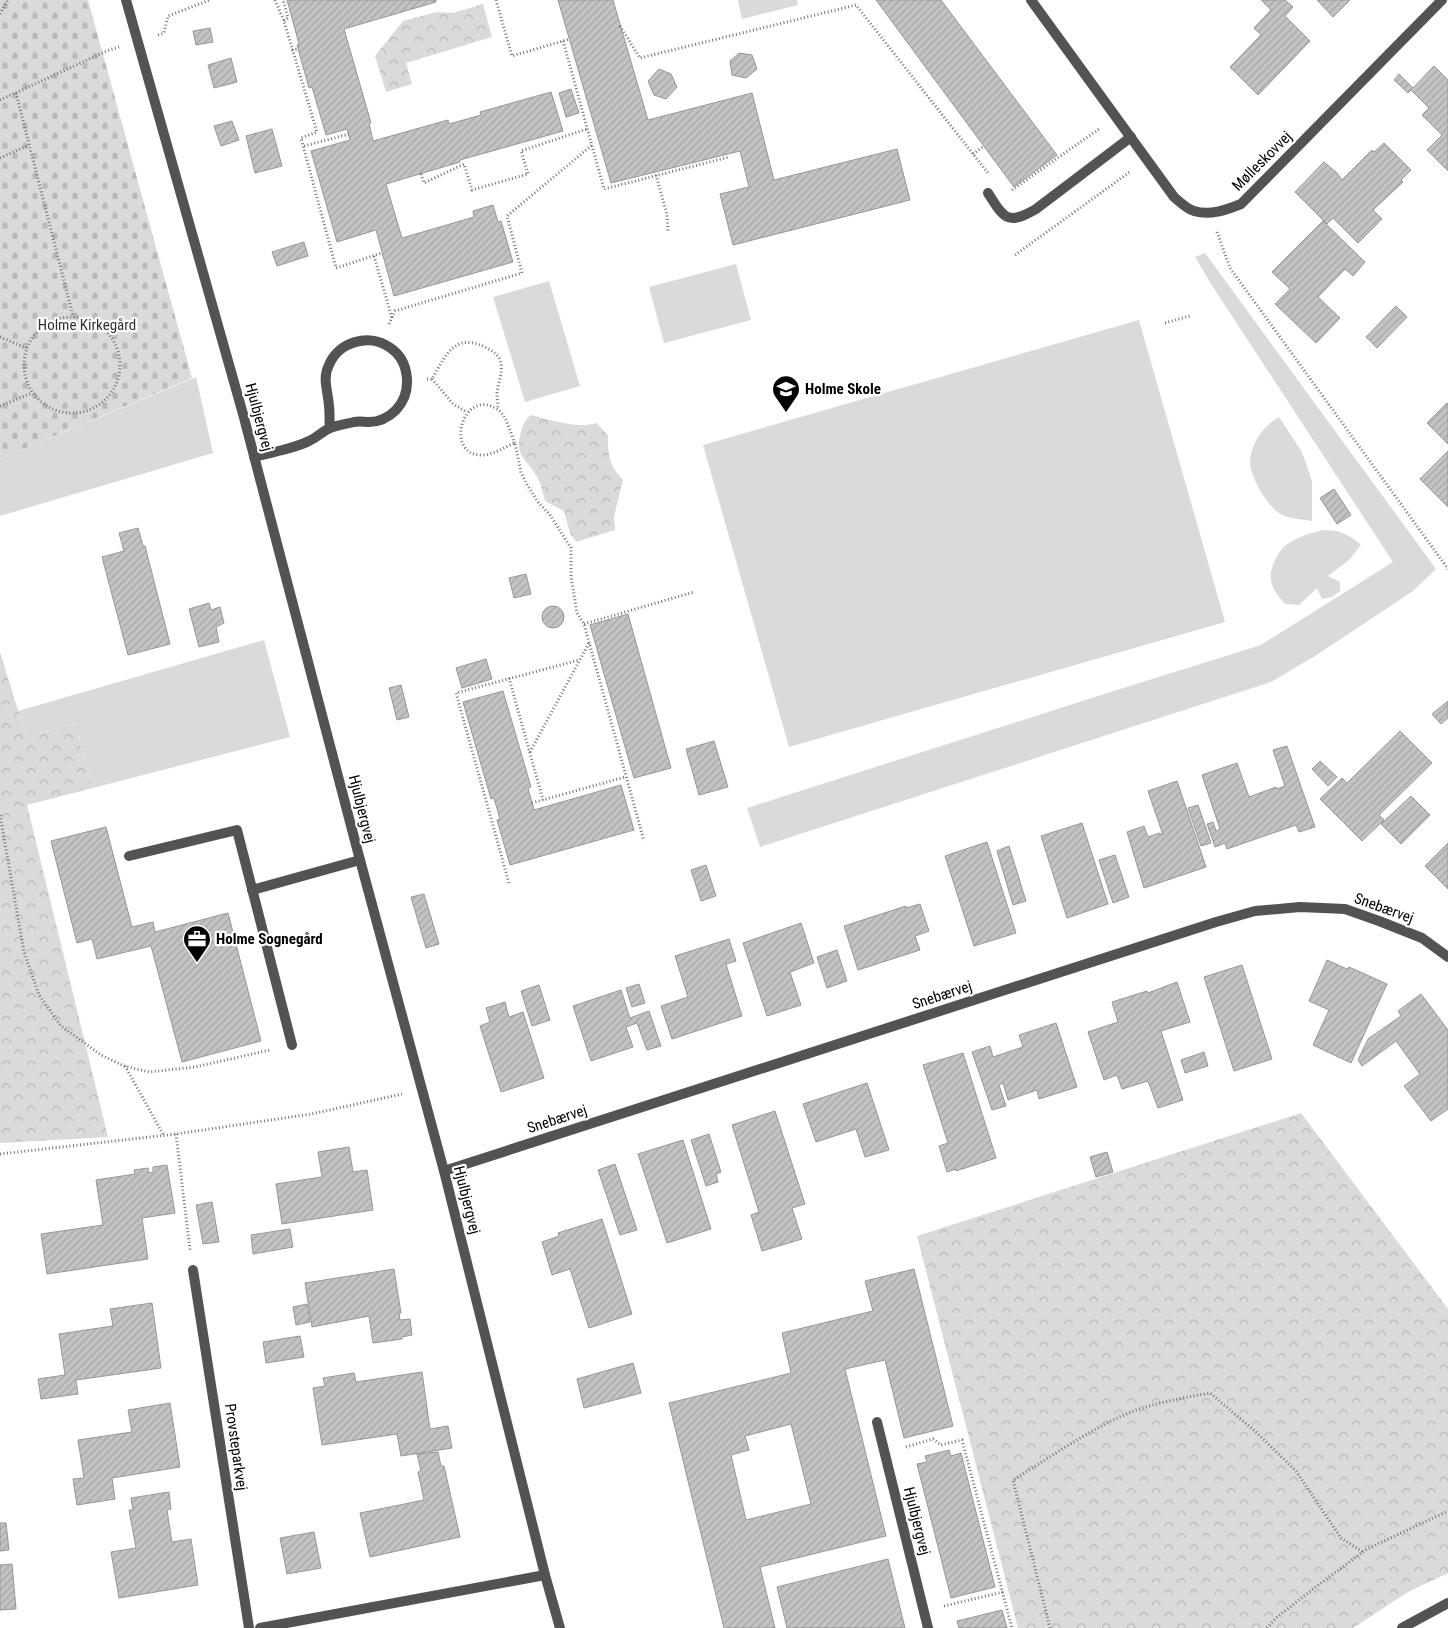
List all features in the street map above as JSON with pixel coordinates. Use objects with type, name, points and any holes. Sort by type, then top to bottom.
[{"type":"street","name":"Hjulbjergvej","points":[[126,0],[254,457],[444,1171],[560,1628]]},
{"type":"street","points":[[1031,0],[1174,197],[1193,211],[1210,213]]},
{"type":"street","name":"Mølleskovvej","points":[[1210,213],[1226,210],[1241,204],[1442,0]]},
{"type":"street","points":[[988,193],[1002,214],[1008,218],[1022,217],[1036,209],[1131,138]]},
{"type":"street","points":[[254,457],[308,441],[330,428],[357,421],[371,422],[384,418],[396,410],[404,398],[407,380],[406,369],[400,357],[390,347],[381,343],[362,340],[348,344],[337,352],[328,364],[325,378],[330,428]]},
{"type":"street","points":[[129,856],[236,830],[292,1045]]},
{"type":"street","points":[[252,890],[360,860]]},
{"type":"street","name":"Snebærvej","points":[[444,1171],[1206,925],[1255,911],[1300,907],[1345,909],[1422,938],[1448,957]]},
{"type":"street","name":"Provsteparkvej","points":[[193,1270],[249,1628]]},
{"type":"street","name":"Hjulbjergvej","points":[[877,1422],[928,1628]]},
{"type":"street","points":[[260,1628],[545,1575]]},
{"type":"street","points":[[1402,1628],[1448,1603]]},
{"type":"path","points":[[0,14],[8,0]]},
{"type":"path","points":[[0,100],[108,50],[164,33],[168,16],[210,0]]},
{"type":"path","points":[[275,0],[284,21],[317,132],[301,138],[336,268],[382,253]]},
{"type":"path","points":[[284,0],[288,18],[284,21]]},
{"type":"path","points":[[496,0],[512,56],[570,39]]},
{"type":"path","points":[[620,26],[640,58],[856,5],[989,174]]},
{"type":"path","points":[[563,41],[604,189],[729,156]]},
{"type":"path","points":[[292,50],[298,49]]},
{"type":"path","points":[[16,93],[73,316]]},
{"type":"path","points":[[1005,195],[1116,117]]},
{"type":"path","points":[[421,174],[424,183],[464,164],[472,190],[528,174],[521,150],[587,129]]},
{"type":"path","points":[[304,146],[349,134]]},
{"type":"path","points":[[0,158],[29,145]]},
{"type":"path","points":[[381,343],[395,311],[522,273],[507,216],[592,145]]},
{"type":"path","points":[[973,154],[984,146]]},
{"type":"path","points":[[1015,255],[1147,160]]},
{"type":"path","points":[[656,175],[667,215],[668,230]]},
{"type":"path","points":[[1210,213],[1230,268],[1448,569]]},
{"type":"path","points":[[374,256],[392,319]]},
{"type":"path","points":[[73,316],[88,319],[101,326],[112,337],[119,351],[121,366],[115,388],[100,406],[86,412],[71,414],[56,411],[42,404],[32,393],[25,378],[24,363],[26,348],[34,335],[44,325],[58,318],[73,316]]},
{"type":"path","points":[[1165,323],[1190,316]]},
{"type":"path","points":[[0,337],[26,348]]},
{"type":"path","points":[[432,379],[444,357],[455,346],[472,342],[486,347],[498,358],[502,372],[497,392],[498,409],[506,420],[515,443],[521,472],[538,502],[550,515],[571,548],[571,576],[577,613],[584,624],[644,841]]},
{"type":"path","points":[[407,380],[432,379]]},
{"type":"path","points":[[432,379],[453,404],[468,412]]},
{"type":"path","points":[[0,406],[32,393]]},
{"type":"path","points":[[498,409],[485,405],[470,408],[464,416],[460,432],[464,446],[472,454],[482,455],[493,453],[515,443]]},
{"type":"path","points":[[584,624],[694,592]]},
{"type":"path","points":[[530,752],[589,642]]},
{"type":"path","points":[[509,883],[456,693],[580,660]]},
{"type":"path","points":[[510,678],[542,800]]},
{"type":"path","points":[[532,803],[625,777]]},
{"type":"path","points":[[0,815],[24,952],[39,995],[61,1026],[102,1055],[124,1066],[149,1072],[195,1067],[292,1045]]},
{"type":"path","points":[[124,1066],[164,1136]]},
{"type":"path","points":[[0,1154],[164,1136],[311,1114],[422,1090]]},
{"type":"path","points":[[176,1134],[193,1270]]},
{"type":"path","points":[[1050,1628],[1013,1480],[1103,1426],[1139,1410],[1186,1397],[1210,1393],[1256,1432],[1296,1471],[1341,1538],[1363,1552]]},
{"type":"path","points":[[885,1453],[933,1439],[941,1445],[962,1440],[1012,1628]]},
{"type":"path","points":[[1267,1628],[1276,1618],[1363,1552],[1448,1511]]},
{"type":"path","points":[[924,1610],[1003,1592]]},
{"type":"green space","name":"Holme Kirkegård","points":[[0,0],[88,0],[192,378],[0,459]]},
{"type":"green space","points":[[738,0],[797,0],[798,5],[742,19]]},
{"type":"green space","points":[[483,4],[492,37],[406,63],[412,84],[386,92],[375,56],[403,21],[437,12],[453,13]]},
{"type":"green space","points":[[1205,253],[1436,569],[1413,591],[1315,656],[1271,682],[760,847],[747,808],[1261,645],[1393,562],[1213,287],[1195,257]]},
{"type":"green space","points":[[736,264],[751,320],[664,343],[649,287]]},
{"type":"green space","points":[[549,281],[580,386],[525,402],[493,297]]},
{"type":"green space","points":[[1139,320],[1225,622],[789,747],[703,445]]},
{"type":"green space","points":[[196,377],[213,453],[0,516],[0,459]]},
{"type":"green space","points":[[531,415],[580,425],[596,423],[608,435],[610,460],[623,480],[614,516],[615,530],[576,542],[570,533],[564,511],[545,501],[536,474],[524,459],[519,448],[523,427]]},
{"type":"green space","points":[[1279,417],[1302,452],[1312,481],[1312,521],[1291,518],[1274,509],[1264,496],[1252,473],[1250,460],[1256,440],[1268,425]]},
{"type":"green space","points":[[1323,530],[1344,533],[1361,545],[1349,560],[1328,576],[1340,582],[1340,591],[1332,597],[1322,599],[1317,588],[1299,605],[1285,604],[1274,590],[1271,580],[1271,571],[1277,556],[1290,542]]},
{"type":"green space","points":[[264,640],[290,737],[93,788],[75,724],[26,736],[18,711]]},
{"type":"green space","points":[[0,652],[26,736],[75,724],[93,788],[27,805],[108,1137],[0,1143]]},
{"type":"green space","points":[[1301,1113],[1448,1309],[1448,1573],[1408,1592],[1353,1628],[1018,1628],[917,1236]]},
{"type":"building","points":[[287,0],[436,0],[436,2],[344,29],[371,123],[369,123],[373,141],[448,120],[449,124],[481,115],[480,112],[551,92],[563,131],[460,160],[460,162],[386,184],[402,238],[474,217],[473,211],[493,205],[498,222],[501,221],[513,262],[394,296],[376,230],[337,242],[311,151],[350,140],[347,129],[326,135],[312,87],[309,88]]},
{"type":"building","points":[[558,0],[613,0],[648,120],[752,93],[774,180],[897,149],[910,200],[733,245],[720,194],[749,187],[740,151],[611,183]]},
{"type":"building","points":[[876,0],[941,0],[1057,155],[1014,187]]},
{"type":"building","points":[[1261,0],[1285,0],[1293,7],[1285,16],[1310,41],[1258,95],[1230,67],[1261,35],[1254,28],[1271,10]]},
{"type":"building","points":[[1317,0],[1350,0],[1333,17]]},
{"type":"building","points":[[210,28],[213,42],[196,45],[193,31]]},
{"type":"building","points":[[739,53],[752,55],[757,69],[746,78],[732,75],[730,61]]},
{"type":"building","points":[[231,58],[237,82],[214,88],[208,65]]},
{"type":"building","points":[[1434,66],[1448,80],[1448,171],[1427,150],[1442,135],[1422,115],[1429,108],[1411,90],[1408,93],[1394,80],[1399,74],[1413,88]]},
{"type":"building","points":[[659,69],[671,74],[677,87],[666,99],[654,95],[648,81]]},
{"type":"building","points":[[571,89],[579,113],[566,117],[559,93]]},
{"type":"building","points":[[232,121],[239,140],[221,146],[214,126]]},
{"type":"building","points":[[272,129],[282,166],[255,173],[246,136]]},
{"type":"building","points":[[1384,143],[1411,170],[1401,180],[1403,182],[1373,210],[1382,219],[1358,243],[1333,218],[1327,224],[1295,192],[1324,162],[1342,180],[1372,150],[1374,152]]},
{"type":"building","points":[[1323,221],[1365,262],[1353,276],[1345,269],[1318,297],[1340,318],[1316,343],[1275,304],[1290,289],[1272,272]]},
{"type":"building","points":[[304,242],[308,256],[277,266],[272,252]]},
{"type":"building","points":[[1396,306],[1407,317],[1377,348],[1366,337]]},
{"type":"building","points":[[1448,404],[1448,444],[1427,423]]},
{"type":"building","points":[[1448,451],[1448,507],[1420,479]]},
{"type":"building","points":[[1334,489],[1351,515],[1337,524],[1320,498]]},
{"type":"building","points":[[138,528],[143,546],[145,546],[170,644],[128,655],[102,557],[124,551],[119,533]]},
{"type":"building","points":[[526,574],[531,594],[514,598],[509,578]]},
{"type":"building","points":[[209,603],[211,610],[220,607],[224,623],[216,627],[219,642],[199,647],[189,609]]},
{"type":"building","points":[[553,606],[561,609],[564,617],[561,625],[553,628],[545,625],[542,617],[545,609]]},
{"type":"building","points":[[628,614],[671,768],[634,778],[590,625]]},
{"type":"building","points":[[486,659],[492,679],[462,688],[456,668]]},
{"type":"building","points":[[401,685],[409,717],[397,720],[389,688]]},
{"type":"building","points":[[503,691],[531,787],[528,788],[534,810],[621,785],[634,830],[510,865],[497,820],[500,819],[494,798],[491,799],[463,702]]},
{"type":"building","points":[[1448,701],[1448,718],[1441,724],[1432,714]]},
{"type":"building","points":[[1400,731],[1432,763],[1379,815],[1384,820],[1362,841],[1320,799],[1342,778],[1347,783]]},
{"type":"building","points":[[714,741],[728,787],[699,795],[686,749]]},
{"type":"building","points":[[1287,746],[1315,827],[1299,832],[1296,825],[1227,849],[1225,843],[1215,847],[1207,824],[1213,822],[1216,831],[1220,829],[1202,775],[1237,763],[1249,797],[1276,787],[1277,789],[1285,786],[1273,750]]},
{"type":"building","points":[[1320,761],[1337,777],[1328,786],[1312,769]]},
{"type":"building","points":[[1177,781],[1206,867],[1144,888],[1127,832],[1144,826],[1148,837],[1159,833],[1163,835],[1148,791]]},
{"type":"building","points":[[1411,796],[1430,815],[1401,844],[1381,824]]},
{"type":"building","points":[[1198,805],[1211,843],[1201,846],[1188,808]]},
{"type":"building","points":[[1082,823],[1108,904],[1067,918],[1041,836]]},
{"type":"building","points":[[106,827],[132,927],[153,922],[155,932],[228,913],[261,1041],[182,1062],[151,946],[97,959],[92,939],[77,943],[51,841]]},
{"type":"building","points":[[987,842],[1016,933],[974,946],[945,856]]},
{"type":"building","points":[[1448,843],[1448,889],[1425,866]]},
{"type":"building","points":[[1009,846],[1026,901],[1013,905],[997,851]]},
{"type":"building","points":[[1115,855],[1129,897],[1113,903],[1099,860]]},
{"type":"building","points":[[706,865],[716,896],[701,901],[691,870]]},
{"type":"building","points":[[424,894],[439,944],[426,948],[411,897]]},
{"type":"building","points":[[920,904],[929,931],[915,936],[920,950],[858,970],[844,926],[906,906],[906,908]]},
{"type":"building","points":[[801,923],[814,963],[790,972],[801,1005],[767,1016],[743,943]]},
{"type":"building","points":[[729,939],[736,961],[726,964],[742,1016],[672,1039],[661,1006],[688,997],[675,956]]},
{"type":"building","points":[[837,950],[847,981],[827,988],[817,957]]},
{"type":"building","points":[[1327,960],[1347,969],[1349,967],[1387,984],[1351,1063],[1313,1045],[1329,1010],[1309,1001]]},
{"type":"building","points":[[1242,965],[1272,1059],[1234,1071],[1204,977]]},
{"type":"building","points":[[1177,982],[1190,1022],[1161,1031],[1183,1100],[1158,1108],[1148,1081],[1122,1089],[1117,1075],[1104,1080],[1088,1032],[1118,1022],[1112,1002],[1147,991],[1148,993]]},
{"type":"building","points":[[639,984],[645,1003],[632,1007],[626,988]]},
{"type":"building","points":[[539,985],[550,1020],[532,1026],[521,991]]},
{"type":"building","points":[[621,990],[630,1018],[649,1011],[661,1046],[647,1050],[637,1023],[626,1027],[633,1047],[591,1061],[573,1006]]},
{"type":"building","points":[[1421,994],[1448,1030],[1448,1109],[1431,1121],[1404,1086],[1420,1074],[1396,1041],[1362,1066],[1358,1060],[1368,1039],[1401,1016],[1398,1011]]},
{"type":"building","points":[[505,1002],[509,1017],[523,1012],[544,1078],[501,1092],[480,1026],[490,1022],[486,1008]]},
{"type":"building","points":[[1056,1023],[1077,1087],[1039,1099],[1037,1090],[1008,1100],[1003,1083],[999,1085],[1006,1106],[992,1110],[972,1052],[990,1046],[993,1057],[1023,1047],[1019,1035]]},
{"type":"building","points":[[1204,1052],[1208,1066],[1185,1073],[1181,1060]]},
{"type":"building","points":[[963,1053],[996,1158],[956,1171],[956,1169],[947,1172],[939,1146],[948,1143],[923,1065]]},
{"type":"building","points":[[867,1083],[889,1150],[865,1157],[856,1129],[816,1142],[803,1104]]},
{"type":"building","points":[[775,1111],[805,1204],[792,1208],[802,1239],[762,1251],[751,1215],[759,1212],[732,1125]]},
{"type":"building","points":[[709,1134],[721,1172],[716,1174],[718,1182],[706,1186],[691,1140]]},
{"type":"building","points":[[683,1140],[711,1229],[667,1243],[638,1154]]},
{"type":"building","points":[[349,1147],[353,1172],[367,1170],[373,1210],[282,1224],[276,1184],[322,1177],[318,1152]]},
{"type":"building","points":[[1107,1152],[1113,1172],[1096,1177],[1090,1157]]},
{"type":"building","points":[[615,1164],[637,1230],[620,1235],[598,1170]]},
{"type":"building","points":[[167,1165],[175,1213],[142,1218],[148,1259],[47,1274],[41,1234],[103,1225],[96,1180],[135,1174],[134,1170],[148,1168],[149,1173],[153,1172],[153,1167]]},
{"type":"building","points":[[212,1202],[219,1242],[203,1244],[196,1205]]},
{"type":"building","points":[[602,1219],[632,1314],[589,1328],[570,1269],[552,1275],[542,1242],[559,1236],[558,1233]]},
{"type":"building","points":[[290,1229],[293,1247],[253,1254],[251,1235]]},
{"type":"building","points":[[394,1269],[401,1313],[399,1313],[400,1320],[410,1319],[412,1335],[402,1337],[402,1339],[373,1343],[369,1316],[312,1327],[305,1283]]},
{"type":"building","points":[[914,1269],[953,1426],[904,1438],[885,1360],[845,1369],[886,1536],[760,1567],[775,1628],[724,1628],[669,1403],[791,1373],[782,1333],[873,1311],[865,1281]],"holes":[[[791,1424],[811,1504],[746,1520],[731,1455],[749,1450],[745,1436]]]},
{"type":"building","points":[[152,1303],[161,1368],[76,1380],[78,1394],[41,1399],[38,1379],[65,1375],[59,1334],[113,1326],[110,1309]]},
{"type":"building","points":[[307,1304],[310,1322],[296,1325],[293,1307]]},
{"type":"building","points":[[300,1336],[304,1357],[266,1363],[263,1342]]},
{"type":"building","points":[[633,1363],[641,1393],[584,1408],[577,1379]]},
{"type":"building","points":[[422,1372],[430,1429],[448,1426],[452,1448],[401,1456],[397,1434],[322,1445],[313,1388],[325,1386],[323,1378],[354,1373],[356,1382]]},
{"type":"building","points":[[170,1403],[180,1467],[112,1478],[115,1499],[77,1505],[73,1479],[84,1478],[78,1440],[132,1432],[128,1410]]},
{"type":"building","points":[[949,1450],[951,1456],[961,1453],[995,1587],[951,1598],[917,1464],[927,1462],[925,1456]]},
{"type":"building","points":[[438,1452],[441,1466],[444,1466],[460,1537],[370,1557],[360,1513],[424,1500],[418,1472],[421,1471],[417,1454]]},
{"type":"building","points":[[169,1492],[171,1509],[167,1510],[172,1542],[191,1539],[198,1585],[119,1598],[111,1552],[136,1548],[129,1510],[133,1510],[131,1498]]},
{"type":"building","points":[[0,1523],[6,1523],[9,1550],[0,1551]]},
{"type":"building","points":[[314,1532],[321,1568],[287,1574],[280,1538]]},
{"type":"building","points":[[888,1559],[905,1628],[787,1628],[777,1587]]},
{"type":"building","points":[[12,1564],[16,1609],[0,1610],[0,1565]]},
{"type":"building","points":[[1002,1610],[1007,1628],[959,1628],[957,1621]]},
{"type":"place","name":"Holme Skole","points":[[786,413]]},
{"type":"place","name":"Holme Sognegård","points":[[197,963]]}]
